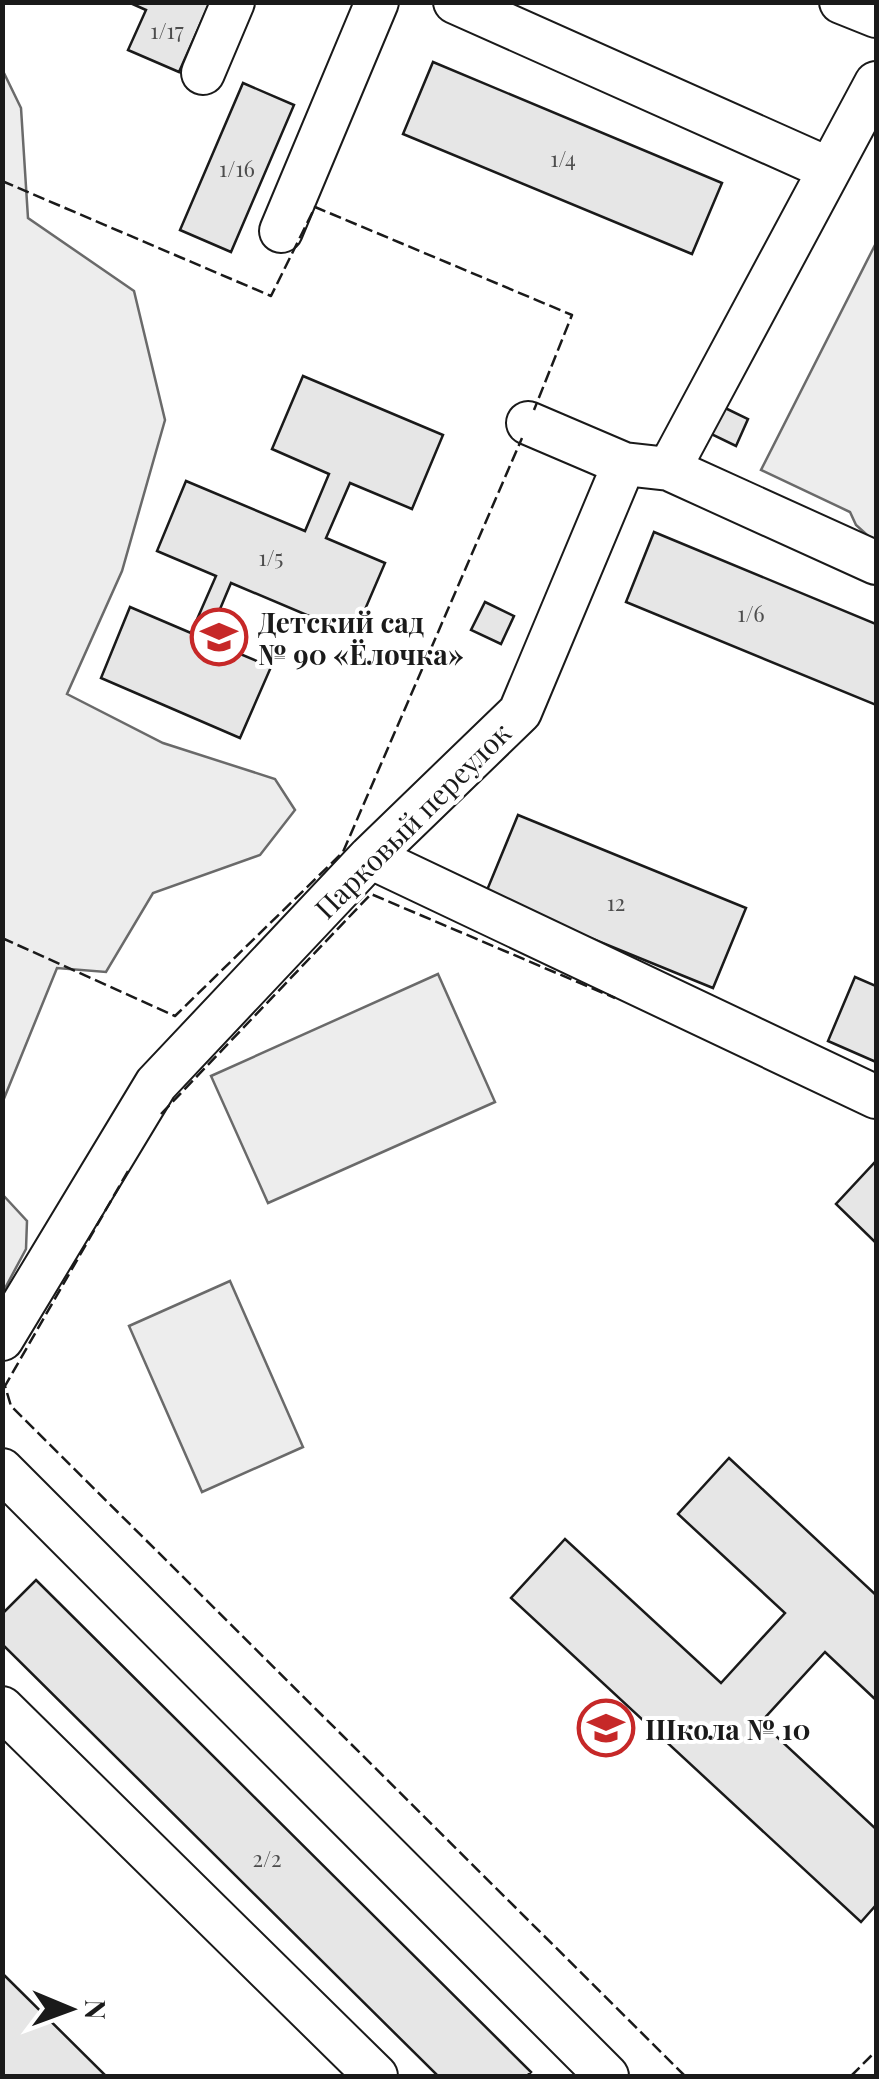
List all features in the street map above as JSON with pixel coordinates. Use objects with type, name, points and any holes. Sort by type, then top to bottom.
[{"type":"lane","points":[[203,73],[233,2]]},
{"type":"lane","points":[[281,231],[377,2]]},
{"type":"lane","points":[[455,2],[829,169]]},
{"type":"lane","points":[[841,2],[876,16]]},
{"type":"lane","points":[[669,469],[876,84]]},
{"type":"lane","points":[[528,423],[624,464],[669,469],[876,563]]},
{"type":"lane","name":"Парковый переулок","points":[[2,1339],[156,1084],[370,857],[520,712],[624,464]]},
{"type":"lane","points":[[370,857],[876,1098]]},
{"type":"lane","points":[[2,1470],[607,2076]]},
{"type":"lane","points":[[2,1708],[376,2076]]},
{"type":"shaded area","points":[[3,71],[21,108],[28,218],[134,291],[165,420],[122,571],[67,694],[163,743],[275,779],[295,810],[260,855],[153,893],[106,972],[57,968],[3,1101]]},
{"type":"shaded area","points":[[876,243],[876,543],[856,525],[850,512],[761,470]]},
{"type":"shaded area","points":[[438,974],[495,1102],[268,1203],[211,1076]]},
{"type":"shaded area","points":[[3,1195],[27,1221],[26,1249],[3,1292]]},
{"type":"shaded area","points":[[230,1281],[303,1447],[202,1492],[129,1326]]},
{"type":"building","points":[[128,2],[210,2],[179,72],[128,50],[146,10]]},
{"type":"building","points":[[433,62],[722,183],[692,254],[403,134]]},
{"type":"building","points":[[243,83],[294,105],[231,252],[180,230]]},
{"type":"building","points":[[303,376],[443,435],[412,509],[350,483],[326,538],[385,563],[354,635],[231,583],[207,640],[271,667],[240,738],[101,678],[130,607],[191,633],[216,576],[157,551],[186,481],[305,531],[329,474],[272,449]]},
{"type":"building","points":[[721,406],[748,419],[736,446],[709,433]]},
{"type":"building","points":[[654,532],[876,624],[876,705],[626,602]]},
{"type":"building","points":[[485,602],[514,616],[501,644],[471,630]]},
{"type":"building","points":[[518,815],[746,908],[713,988],[485,895]]},
{"type":"building","points":[[855,977],[876,986],[876,1062],[828,1041]]},
{"type":"building","points":[[876,1161],[876,1243],[836,1204]]},
{"type":"building","points":[[729,1458],[876,1595],[876,1700],[825,1652],[761,1722],[876,1829],[876,1905],[861,1922],[511,1598],[565,1539],[721,1683],[785,1613],[678,1514]]},
{"type":"building","points":[[36,1580],[531,2072],[527,2076],[438,2076],[2,1644],[2,1614]]},
{"type":"building","points":[[2,1973],[106,2076],[2,2076]]},
{"type":"fence","points":[[2,181],[271,296],[315,207],[572,315],[534,410]]},
{"type":"fence","points":[[2,938],[175,1016],[343,852],[522,438]]},
{"type":"fence","points":[[161,1114],[371,894],[615,998]]},
{"type":"fence","points":[[128,1171],[5,1386],[11,1406],[685,2076]]},
{"type":"fence","points":[[851,2076],[876,2051]]},
{"type":"place","name":"Детский сад № 90 «Ёлочка»","points":[[219,637]]},
{"type":"place","name":"Школа № 10","points":[[606,1728]]}]
